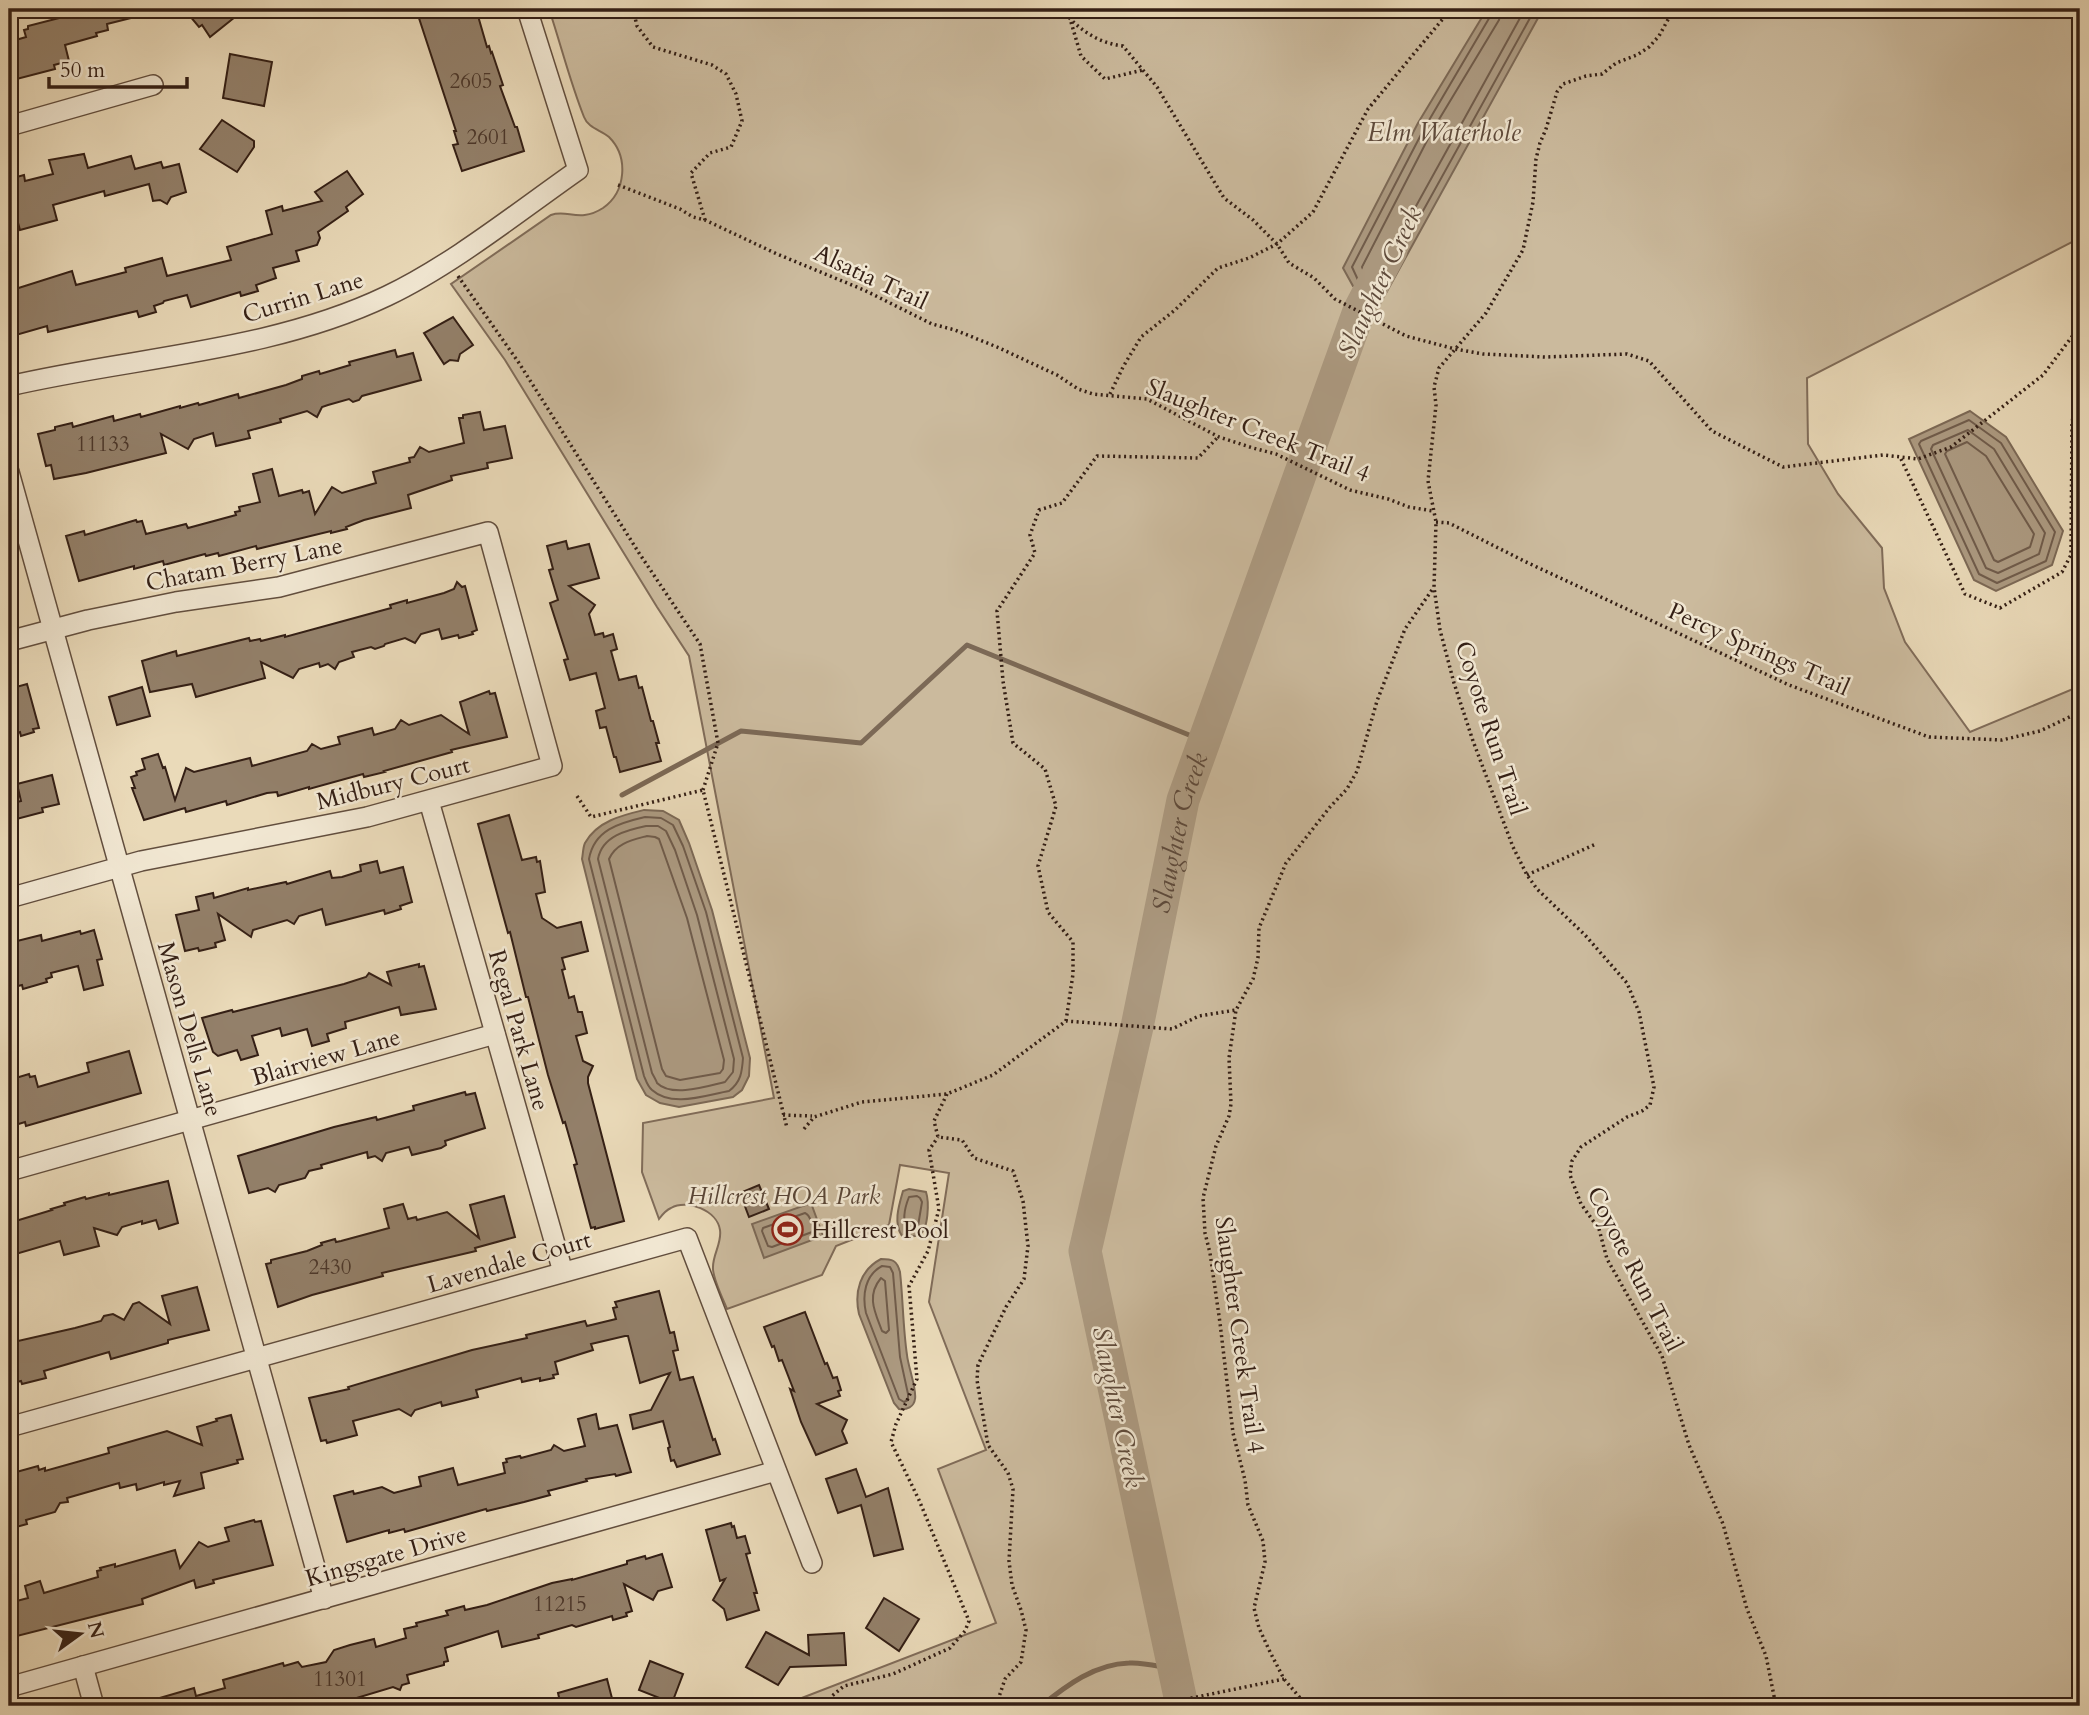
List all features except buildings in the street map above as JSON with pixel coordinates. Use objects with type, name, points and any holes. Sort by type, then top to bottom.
[{"type":"street","name":"Currin Lane","points":[[9,386],[224,346],[346,313],[387,296],[447,261],[578,170],[527,9]]},
{"type":"street","points":[[9,126],[153,85]]},
{"type":"street","name":"Mason Dells Lane","points":[[9,472],[324,1599]]},
{"type":"street","name":"Chatam Berry Lane","points":[[9,641],[52,629],[176,603],[279,586],[488,532]]},
{"type":"street","name":"Midbury Court","points":[[9,898],[161,857],[345,822],[552,766],[488,532]]},
{"type":"street","name":"Regal Park Lane","points":[[429,801],[563,1272]]},
{"type":"street","name":"Blairview Lane","points":[[9,1171],[495,1034]]},
{"type":"street","name":"Lavendale Court","points":[[9,1427],[687,1238],[812,1563]]},
{"type":"street","name":"Kingsgate Drive","points":[[9,1687],[776,1471]]},
{"type":"street","points":[[83,1666],[94,1706]]},
{"type":"path","points":[[633,9],[637,26],[653,47],[712,65],[726,74],[736,94],[742,121],[731,147],[710,153],[691,173],[705,220]]},
{"type":"path","points":[[1062,9],[1070,20],[1082,56],[1105,79],[1143,70]]},
{"type":"path","points":[[1110,394],[1141,337],[1175,310],[1218,268],[1249,258],[1277,244],[1313,212],[1368,108],[1451,9]]},
{"type":"path","name":"Coyote Run Trail","points":[[1669,9],[1670,16],[1659,36],[1649,47],[1616,63],[1602,74],[1563,84],[1540,142],[1533,202],[1523,250],[1486,313],[1439,368],[1434,387],[1436,405],[1428,481],[1436,522],[1434,587],[1440,630],[1473,741],[1513,847],[1537,889],[1585,935],[1627,983],[1639,1012],[1654,1087],[1650,1105],[1581,1147],[1572,1161],[1570,1175],[1581,1204],[1599,1229],[1607,1259],[1661,1356],[1689,1445],[1723,1524],[1747,1609],[1766,1656],[1776,1706]]},
{"type":"path","points":[[1070,20],[1107,44],[1123,46],[1157,87],[1224,198],[1253,220],[1277,244],[1289,263],[1314,278],[1335,299],[1406,336],[1455,349],[1483,354],[1532,356],[1626,354],[1649,361],[1712,431],[1783,467],[1883,455],[1918,460],[1951,447],[2043,375],[2080,326]]},
{"type":"path","name":"Alsatia Trail","points":[[618,185],[680,209],[777,254],[864,290],[932,324],[955,330],[1021,358],[1057,375],[1078,389],[1093,394],[1110,394]]},
{"type":"path","points":[[458,276],[519,363],[700,644],[718,743],[703,790],[787,1128]]},
{"type":"path","points":[[1901,458],[1965,593],[2000,608],[2062,572],[2071,555],[2072,423],[2080,374]]},
{"type":"path","name":"Slaughter Creek Trail 4","points":[[1110,394],[1147,399],[1219,437],[1276,454],[1350,490],[1433,511]]},
{"type":"path","points":[[1066,1021],[1073,974],[1073,942],[1048,912],[1038,866],[1056,806],[1045,769],[1013,743],[1003,681],[998,611],[1035,553],[1030,535],[1039,510],[1062,503],[1097,456],[1198,458],[1219,437]]},
{"type":"path","name":"Percy Springs Trail","points":[[1436,522],[1449,523],[1789,685],[1929,737],[2002,740],[2040,731],[2080,712]]},
{"type":"path","name":"Slaughter Creek Trail 4","points":[[1307,1706],[1284,1679],[1259,1628],[1254,1608],[1265,1562],[1263,1541],[1248,1505],[1245,1480],[1233,1433],[1220,1323],[1205,1233],[1203,1198],[1216,1146],[1231,1104],[1229,1058],[1236,1010],[1253,979],[1258,958],[1259,928],[1286,863],[1347,789],[1357,772],[1377,701],[1405,629],[1434,587]]},
{"type":"path","points":[[577,796],[591,817],[703,790]]},
{"type":"path","points":[[1527,875],[1596,844]]},
{"type":"path","points":[[783,1115],[814,1116],[862,1102],[947,1094],[993,1075],[1066,1021],[1172,1029],[1199,1016],[1236,1010]]},
{"type":"path","points":[[830,1706],[832,1696],[844,1686],[893,1674],[950,1648],[965,1631],[969,1621],[919,1500],[891,1442],[896,1424],[917,1379],[909,1286],[928,1251],[939,1209],[929,1150],[938,1137],[934,1121],[947,1094]]},
{"type":"path","points":[[804,1129],[814,1116]]},
{"type":"path","points":[[938,1137],[962,1140],[974,1158],[1013,1171],[1023,1201],[1028,1246],[1024,1279],[1006,1307],[978,1365],[977,1380],[988,1445],[1009,1473],[1013,1489],[1009,1561],[1012,1585],[1026,1630],[1021,1662],[1005,1679],[996,1706]]},
{"type":"path","points":[[1153,1706],[1284,1679]]},
{"type":"green space","name":"Hillcrest HOA Park","points":[[549,9],[2080,9],[2080,238],[1807,378],[1808,444],[1838,494],[1882,548],[1884,588],[1905,642],[1970,732],[2080,686],[2080,1706],[781,1706],[996,1623],[938,1469],[986,1450],[929,1302],[949,1173],[900,1165],[889,1225],[836,1246],[822,1275],[727,1309],[713,1271],[720,1235],[718,1223],[700,1208],[685,1205],[669,1209],[659,1219],[642,1172],[643,1123],[774,1098],[689,656],[505,360],[451,284],[551,215],[587,215],[603,208],[611,201],[620,184],[620,154],[609,137],[584,117]]},
{"type":"water","name":"Elm Waterhole","points":[[1487,9],[1543,9],[1386,293],[1353,286],[1343,268],[1418,123]]},
{"type":"water","points":[[1970,411],[2006,437],[2063,531],[2052,565],[1996,591],[1974,580],[1909,439]]},
{"type":"water","points":[[644,810],[663,811],[679,820],[712,910],[750,1058],[749,1076],[742,1090],[733,1097],[679,1107],[660,1103],[646,1095],[637,1079],[582,859],[585,843],[596,829],[611,820]]},
{"type":"water","points":[[909,1189],[926,1192],[926,1222],[919,1235],[902,1236],[898,1214],[903,1191]]},
{"type":"water","name":"Hillcrest Pool","points":[[811,1203],[823,1236],[764,1258],[752,1224]]},
{"type":"water","points":[[881,1259],[894,1261],[900,1272],[906,1345],[915,1395],[913,1404],[905,1409],[899,1409],[894,1403],[859,1314],[857,1298],[860,1282],[868,1269]]},
{"type":"waterway","name":"Slaughter Creek","points":[[1182,1706],[1085,1251],[1137,1027],[1183,800],[1359,311],[1391,250]]},
{"type":"waterway","points":[[622,795],[741,731],[861,743],[967,645],[1204,741]]},
{"type":"waterway","points":[[1041,1706],[1071,1683],[1105,1667],[1135,1663],[1174,1669]]},
{"type":"place","name":"Hillcrest Pool","points":[[788,1230]]}]
